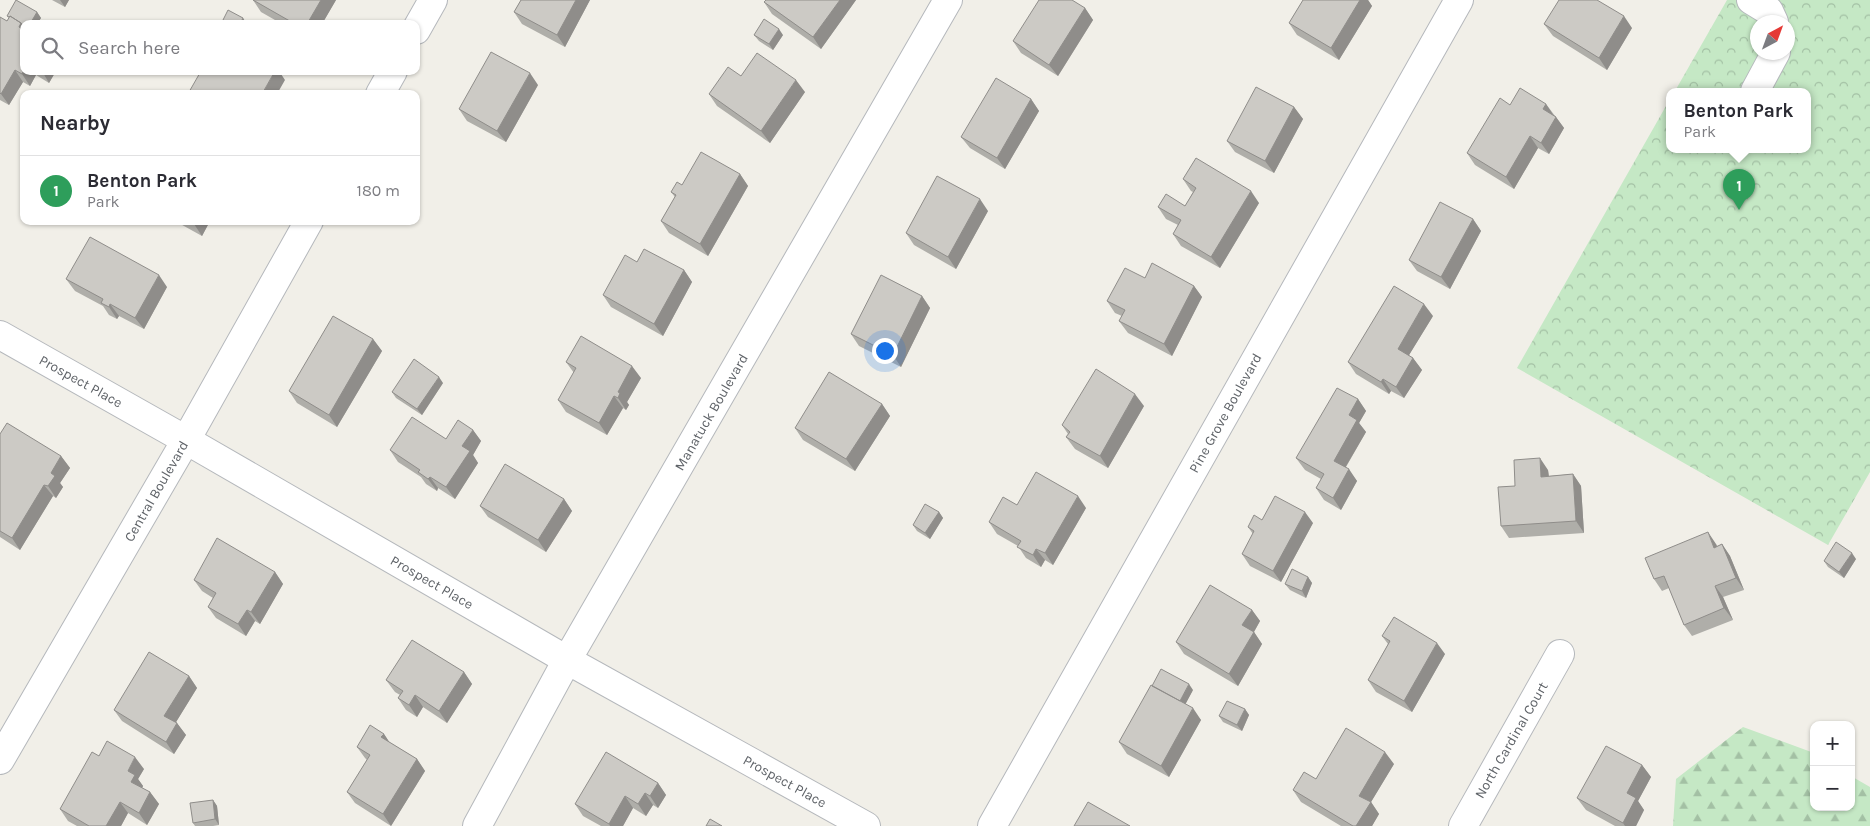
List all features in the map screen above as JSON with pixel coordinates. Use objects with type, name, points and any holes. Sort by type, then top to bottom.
[{"type":"street","points":[[420,23],[433,0]]},
{"type":"street","name":"Manatuck Boulevard","points":[[477,826],[567,660],[948,0]]},
{"type":"street","name":"Pine Grove Boulevard","points":[[992,826],[1459,0]]},
{"type":"street","points":[[1751,0],[1769,11],[1771,15]]},
{"type":"street","points":[[1757,88],[1772,60]]},
{"type":"street","points":[[382,90],[391,75]]},
{"type":"street","name":"Central Boulevard","points":[[0,760],[186,440],[307,225]]},
{"type":"street","name":"Prospect Place","points":[[0,335],[567,660],[866,826]]},
{"type":"street","name":"North Cardinal Court","points":[[1463,826],[1560,654]]},
{"type":"green space","points":[[1727,0],[1870,0],[1870,472],[1828,545],[1517,368],[1666,106],[1666,153],[1811,153],[1811,88],[1677,88]]},
{"type":"green space","points":[[1743,727],[1810,752],[1810,811],[1855,811],[1855,778],[1870,787],[1870,826],[1673,826],[1676,779]]},
{"type":"building","points":[[16,0],[37,12],[32,20],[20,20],[20,22],[7,16]]},
{"type":"building","points":[[253,0],[321,0],[309,20],[288,20]]},
{"type":"building","points":[[521,0],[576,0],[557,35],[514,12]]},
{"type":"building","points":[[766,0],[840,0],[813,37],[764,2]]},
{"type":"building","points":[[1039,0],[1072,0],[1085,8],[1049,65],[1013,41]]},
{"type":"building","points":[[1303,0],[1360,0],[1331,48],[1289,23]]},
{"type":"building","points":[[1559,0],[1597,0],[1624,16],[1599,58],[1544,24]]},
{"type":"building","points":[[228,10],[243,18],[242,20],[223,20]]},
{"type":"building","points":[[10,16],[20,22],[20,73],[15,70],[1,94],[0,17],[7,21]]},
{"type":"building","points":[[764,19],[779,29],[769,44],[754,35]]},
{"type":"building","points":[[491,52],[530,73],[497,131],[459,109]]},
{"type":"building","points":[[757,53],[796,80],[761,131],[709,94],[728,67],[741,76]]},
{"type":"building","points":[[199,75],[273,75],[264,90],[190,90]]},
{"type":"building","points":[[996,78],[1031,99],[997,158],[961,137]]},
{"type":"building","points":[[1256,87],[1294,107],[1265,161],[1227,141]]},
{"type":"building","points":[[1520,88],[1546,104],[1543,109],[1556,117],[1541,143],[1530,136],[1506,177],[1467,153],[1500,98],[1510,105]]},
{"type":"building","points":[[701,152],[740,174],[700,244],[661,221],[676,195],[671,192],[677,182],[682,185]]},
{"type":"building","points":[[1196,158],[1251,191],[1211,257],[1173,234],[1181,220],[1158,207],[1166,194],[1185,206],[1196,188],[1183,179]]},
{"type":"building","points":[[937,176],[980,199],[948,257],[906,233]]},
{"type":"building","points":[[1440,202],[1473,219],[1441,277],[1409,260]]},
{"type":"building","points":[[90,237],[159,275],[135,318],[110,304],[109,307],[101,303],[103,299],[66,279]]},
{"type":"building","points":[[644,249],[684,270],[654,324],[603,295],[625,255],[637,262]]},
{"type":"building","points":[[1152,263],[1194,286],[1164,344],[1119,321],[1125,310],[1107,301],[1125,268],[1145,278]]},
{"type":"building","points":[[881,275],[922,296],[893,355],[851,334]]},
{"type":"building","points":[[1394,286],[1424,304],[1398,349],[1413,358],[1396,387],[1383,379],[1381,382],[1348,362]]},
{"type":"building","points":[[333,316],[373,339],[329,415],[289,391]]},
{"type":"building","points":[[581,336],[632,366],[618,392],[620,393],[618,398],[614,396],[599,423],[558,400],[576,368],[566,362]]},
{"type":"building","points":[[414,359],[439,377],[417,409],[392,392]]},
{"type":"building","points":[[1096,369],[1135,394],[1100,456],[1066,437],[1070,432],[1062,425]]},
{"type":"building","points":[[829,372],[882,404],[846,459],[795,428]]},
{"type":"building","points":[[1337,388],[1358,399],[1349,415],[1357,420],[1334,461],[1349,469],[1333,498],[1316,488],[1324,474],[1296,458]]},
{"type":"building","points":[[412,417],[446,439],[458,420],[473,430],[462,446],[470,451],[446,487],[430,477],[428,479],[418,472],[420,470],[390,450]]},
{"type":"building","points":[[7,423],[61,456],[51,473],[55,476],[48,486],[44,485],[12,538],[0,531],[0,434]]},
{"type":"building","points":[[1540,458],[1541,477],[1573,474],[1576,521],[1501,526],[1498,487],[1515,486],[1514,460]]},
{"type":"building","points":[[505,464],[564,499],[538,540],[480,506]]},
{"type":"building","points":[[1036,472],[1078,496],[1045,553],[1036,549],[1033,555],[1017,547],[1021,541],[989,522],[1003,497],[1017,505]]},
{"type":"building","points":[[1275,496],[1305,512],[1273,571],[1242,554],[1254,531],[1248,527],[1254,515],[1262,520]]},
{"type":"building","points":[[925,504],[939,512],[925,533],[913,525]]},
{"type":"building","points":[[1708,532],[1714,548],[1722,544],[1736,578],[1715,586],[1724,608],[1684,625],[1664,576],[1654,579],[1645,558]]},
{"type":"building","points":[[217,538],[275,572],[251,612],[247,610],[238,624],[208,607],[216,593],[194,580]]},
{"type":"building","points":[[1836,542],[1852,553],[1839,572],[1824,561]]},
{"type":"building","points":[[1292,569],[1308,577],[1302,591],[1285,584]]},
{"type":"building","points":[[1210,585],[1252,610],[1242,625],[1254,632],[1229,674],[1176,642]]},
{"type":"building","points":[[1394,617],[1437,643],[1404,701],[1368,680],[1390,641],[1382,636]]},
{"type":"building","points":[[412,640],[464,672],[439,711],[415,695],[409,705],[398,698],[403,691],[386,680]]},
{"type":"building","points":[[149,652],[189,676],[164,716],[177,723],[166,742],[114,710]]},
{"type":"building","points":[[1161,669],[1189,684],[1180,701],[1152,686]]},
{"type":"building","points":[[1151,685],[1193,708],[1161,766],[1119,742]]},
{"type":"building","points":[[1227,701],[1245,709],[1237,725],[1219,716]]},
{"type":"building","points":[[370,725],[384,734],[381,737],[417,759],[383,814],[347,792],[370,755],[357,747]]},
{"type":"building","points":[[1346,728],[1385,752],[1359,796],[1371,802],[1356,826],[1293,790],[1304,772],[1316,779]]},
{"type":"building","points":[[107,741],[135,757],[128,771],[135,775],[131,782],[150,792],[139,813],[120,802],[106,826],[89,826],[60,809],[92,752],[99,756]]},
{"type":"building","points":[[1606,746],[1642,765],[1627,793],[1636,798],[1623,823],[1577,798]]},
{"type":"building","points":[[606,752],[658,783],[650,796],[645,793],[638,804],[625,796],[609,824],[575,804]]},
{"type":"building","points":[[213,800],[215,819],[193,823],[190,803]]},
{"type":"building","points":[[1088,802],[1130,826],[1074,826]]},
{"type":"building","points":[[710,819],[722,826],[706,826]]},
{"type":"place","name":"Benton Park","points":[[1739,210]]}]
